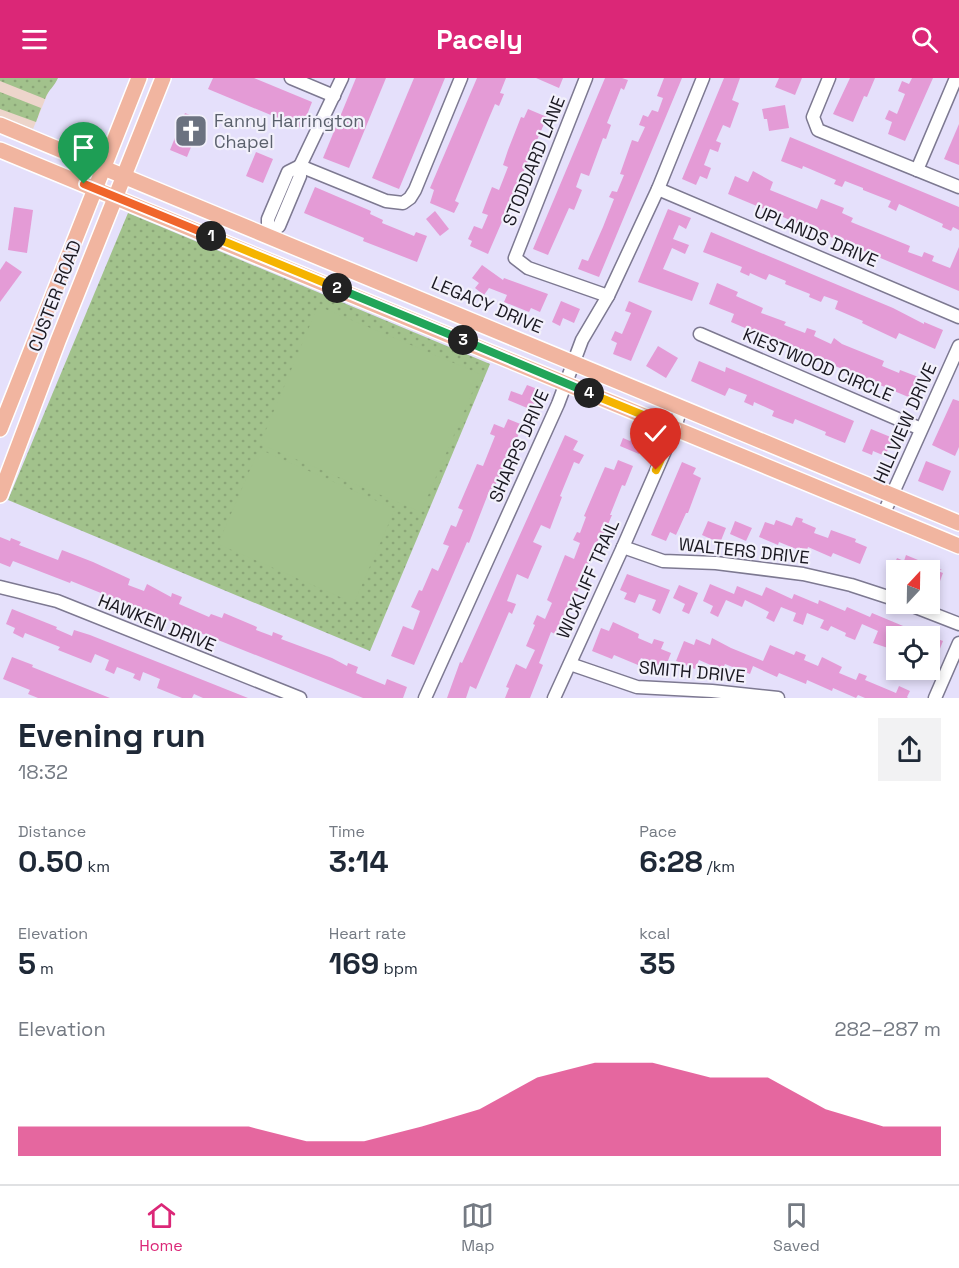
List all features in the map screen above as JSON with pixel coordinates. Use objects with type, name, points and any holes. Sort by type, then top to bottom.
[{"type":"main road","name":"CUSTER ROAD","points":[[0,429],[97,189],[139,78]]},
{"type":"main road","name":"CUSTER ROAD","points":[[0,495],[5,469],[163,78]]},
{"type":"main road","name":"LEGACY DRIVE","points":[[0,125],[959,522]]},
{"type":"main road","points":[[0,150],[959,546]]},
{"type":"main road","points":[[258,256],[268,235]]},
{"type":"main road","points":[[38,334],[58,341]]},
{"type":"street","points":[[291,78],[334,96]]},
{"type":"street","points":[[268,235],[279,226],[300,176],[300,166],[342,78]]},
{"type":"street","points":[[300,166],[386,201],[403,203],[415,190],[462,78]]},
{"type":"street","name":"STODDARD LANE","points":[[586,78],[515,258],[528,268],[608,296]]},
{"type":"street","name":"SHARPS DRIVE","points":[[425,698],[566,383],[582,340],[608,296],[658,189],[703,78]]},
{"type":"street","points":[[829,78],[813,117],[818,130],[959,187]]},
{"type":"street","points":[[917,170],[957,78]]},
{"type":"street","name":"UPLANDS DRIVE","points":[[658,189],[959,317]]},
{"type":"street","name":"KIESTWOOD CIRCLE","points":[[700,334],[921,429]]},
{"type":"street","name":"HILLVIEW DRIVE","points":[[883,515],[959,346]]},
{"type":"street","name":"WICKLIFF TRAIL","points":[[554,698],[675,428],[681,407]]},
{"type":"street","name":"WALTERS DRIVE","points":[[623,547],[663,561],[727,564],[803,574],[851,585],[886,596]]},
{"type":"street","name":"HAWKEN DRIVE","points":[[0,587],[57,601],[300,698]]},
{"type":"street","points":[[933,614],[959,624]]},
{"type":"street","points":[[935,698],[959,643]]},
{"type":"street","name":"SMITH DRIVE","points":[[570,664],[620,683],[644,688],[712,691],[777,698]]},
{"type":"shaded area","points":[[0,78],[54,78],[33,129],[0,116]]},
{"type":"green space","points":[[0,78],[58,78],[45,99],[0,81]]},
{"type":"green space","points":[[0,92],[41,108],[36,122],[0,109]]},
{"type":"green space","points":[[128,213],[490,364],[370,651],[8,500]]},
{"type":"green space","points":[[318,306],[480,374],[421,512],[260,444]]},
{"type":"green space","points":[[259,449],[395,509],[354,603],[218,544]]},
{"type":"building","points":[[213,78],[254,78],[312,102],[302,128],[208,89]]},
{"type":"building","points":[[356,78],[386,78],[349,168],[323,158]]},
{"type":"building","points":[[414,78],[445,78],[399,189],[372,178]]},
{"type":"building","points":[[477,78],[506,78],[500,93],[504,94],[499,106],[495,104],[489,118],[455,201],[459,203],[454,213],[430,203],[434,190],[430,188]]},
{"type":"building","points":[[536,78],[563,78],[559,88]]},
{"type":"building","points":[[605,78],[628,80],[624,90],[621,88],[607,123],[611,125],[606,139],[603,138],[589,176],[581,173],[576,187],[582,190],[574,210],[569,208],[548,255],[533,249]]},
{"type":"building","points":[[664,78],[682,78],[599,277],[578,269],[582,259],[588,261],[603,227],[614,199],[609,197],[612,191],[617,192],[624,175],[620,174],[632,140],[638,142],[645,127],[639,125],[643,115],[648,117],[652,110],[658,112],[663,98],[657,96]]},
{"type":"building","points":[[724,78],[740,78],[732,100],[739,103],[730,128],[723,125],[716,141],[721,143],[718,152],[710,149],[704,165],[711,168],[707,179],[700,176],[696,185],[682,179]]},
{"type":"building","points":[[779,78],[802,78],[795,95],[775,87]]},
{"type":"building","points":[[850,78],[875,78],[853,122],[833,114]]},
{"type":"building","points":[[912,78],[933,78],[905,141],[888,134],[892,122],[885,119],[889,110],[897,114],[905,94],[898,91],[902,81],[909,84]]},
{"type":"building","points":[[785,105],[789,128],[769,131],[762,109]]},
{"type":"building","points":[[528,109],[547,117],[488,254],[470,246],[472,241],[468,239],[474,226],[482,229],[488,215],[482,213],[488,197],[492,187],[499,190],[508,167],[503,165],[508,150],[521,117],[524,118]]},
{"type":"building","points":[[185,113],[202,120],[187,157],[170,150]]},
{"type":"building","points":[[959,124],[959,165],[944,159]]},
{"type":"building","points":[[790,137],[959,207],[959,230],[953,227],[951,231],[942,227],[943,224],[899,204],[896,211],[888,207],[891,201],[863,190],[863,188],[845,181],[842,187],[834,184],[836,180],[803,166],[802,169],[781,161]]},
{"type":"building","points":[[256,152],[273,159],[263,183],[246,176]]},
{"type":"building","points":[[753,171],[773,182],[770,190],[817,209],[821,199],[844,208],[842,213],[853,218],[851,222],[910,246],[908,252],[922,257],[924,252],[934,256],[932,261],[950,268],[959,247],[959,291],[728,194],[735,176],[748,182]]},
{"type":"building","points":[[315,187],[371,211],[370,214],[383,220],[382,223],[414,236],[416,232],[427,236],[417,262],[363,241],[364,238],[304,213]]},
{"type":"building","points":[[14,207],[33,210],[27,253],[8,250]]},
{"type":"building","points":[[668,209],[691,218],[686,229],[679,225],[673,239],[689,245],[685,254],[672,248],[663,269],[699,283],[692,301],[638,282]]},
{"type":"building","points":[[435,211],[449,229],[440,236],[426,219]]},
{"type":"building","points":[[711,232],[893,308],[924,324],[924,322],[943,330],[935,349],[899,333],[896,339],[862,323],[863,321],[835,309],[838,301],[824,296],[821,302],[809,297],[810,294],[785,284],[786,281],[769,274],[766,280],[750,273],[749,276],[740,272],[742,267],[703,252]]},
{"type":"building","points":[[6,261],[22,272],[0,302],[0,270]]},
{"type":"building","points":[[482,265],[503,280],[504,278],[548,294],[540,312],[531,308],[529,312],[504,302],[507,295],[489,288],[484,295],[475,288],[479,283],[472,278]]},
{"type":"building","points":[[717,283],[738,292],[736,296],[763,308],[761,313],[786,322],[784,325],[805,333],[807,328],[816,331],[814,336],[831,344],[834,338],[842,344],[884,361],[882,366],[921,378],[913,399],[731,322],[734,314],[709,304]]},
{"type":"building","points":[[561,301],[580,309],[574,323],[563,318],[560,326],[552,322]]},
{"type":"building","points":[[629,301],[652,311],[631,361],[613,354],[617,343],[611,340],[615,331],[622,334],[631,313],[625,311]]},
{"type":"building","points":[[658,346],[678,358],[666,378],[646,366]]},
{"type":"building","points":[[699,361],[725,372],[726,367],[854,421],[845,443],[795,419],[793,424],[772,416],[774,411],[754,402],[753,406],[744,402],[747,395],[729,388],[725,396],[691,381]]},
{"type":"building","points":[[527,385],[540,390],[532,410],[508,400],[511,391],[522,395]]},
{"type":"building","points":[[953,399],[959,401],[959,447],[955,456],[932,445]]},
{"type":"building","points":[[508,419],[523,425],[493,490],[490,489],[469,543],[467,542],[414,665],[391,656],[403,626],[413,630],[420,611],[411,607],[419,590],[422,591],[432,568],[438,571],[449,546],[443,544],[451,525],[456,527],[463,510],[458,508],[477,464],[483,466],[495,436],[490,434],[494,424],[504,428]]},
{"type":"building","points":[[871,429],[893,438],[885,456],[873,451],[872,455],[862,451]]},
{"type":"building","points":[[634,432],[646,437],[639,454],[620,446],[623,438],[630,441]]},
{"type":"building","points":[[565,435],[578,441],[573,450],[584,455],[579,464],[574,462],[550,529],[541,525],[533,542],[542,546],[528,579],[517,574],[507,601],[516,604],[512,614],[509,612],[476,689],[470,686],[466,698],[447,698],[460,662],[462,663]]},
{"type":"building","points":[[618,460],[633,466],[625,486],[622,485],[603,536],[600,535],[570,610],[566,609],[555,634],[551,632],[539,663],[543,665],[530,698],[505,698],[509,688],[506,687],[516,664],[526,669],[535,650],[526,646],[535,625],[533,624],[537,615],[545,619],[552,603],[547,600],[565,555],[574,559],[580,543],[573,540],[577,532],[580,533],[586,517],[584,516],[605,467],[614,470]]},
{"type":"building","points":[[926,461],[951,471],[943,491],[918,481]]},
{"type":"building","points":[[682,462],[696,468],[693,474],[701,478],[688,513],[676,535],[670,532],[666,541],[651,535]]},
{"type":"building","points":[[796,517],[816,528],[814,533],[828,538],[831,530],[856,539],[855,542],[867,547],[860,564],[833,553],[831,557],[808,547],[806,553],[759,537],[765,522],[774,525],[776,520],[792,526]]},
{"type":"building","points":[[708,521],[726,528],[720,543],[702,535]]},
{"type":"building","points":[[735,521],[752,528],[746,541],[730,534]]},
{"type":"building","points":[[0,537],[10,541],[11,538],[21,542],[19,545],[58,560],[62,550],[130,579],[128,585],[144,591],[147,584],[171,597],[172,593],[182,597],[179,604],[209,617],[211,614],[222,618],[224,613],[257,627],[256,630],[272,636],[273,632],[283,636],[281,639],[347,666],[348,663],[358,667],[356,673],[385,685],[387,679],[407,687],[403,698],[363,698],[71,581],[70,583],[13,561],[10,567],[0,563]]},
{"type":"building","points":[[906,555],[918,560],[904,560]]},
{"type":"building","points":[[627,574],[670,590],[660,614],[652,610],[656,600],[639,594],[635,603],[624,599],[627,593],[620,590]]},
{"type":"building","points":[[710,584],[734,594],[737,586],[762,596],[766,587],[792,599],[794,594],[818,604],[819,600],[845,611],[847,607],[870,617],[872,613],[903,626],[886,626],[886,647],[873,643],[878,631],[862,624],[855,640],[831,626],[828,631],[820,628],[824,620],[807,613],[803,625],[793,621],[796,613],[781,607],[774,622],[766,618],[769,612],[745,600],[742,607],[726,600],[718,617],[710,613],[713,606],[703,601]]},
{"type":"building","points":[[679,585],[698,593],[689,614],[682,611],[685,604],[673,598]]},
{"type":"building","points":[[12,609],[57,627],[56,629],[72,636],[74,630],[90,635],[248,698],[203,698],[194,694],[192,698],[182,698],[157,688],[160,679],[143,672],[140,681],[133,678],[135,674],[117,667],[114,674],[105,670],[109,660],[95,654],[91,663],[58,650],[60,647],[25,633],[23,638],[13,633],[15,628],[6,624]]},
{"type":"building","points":[[613,622],[639,634],[638,638],[652,644],[654,639],[664,642],[661,649],[671,653],[665,668],[641,658],[638,665],[614,655],[612,659],[592,651],[601,628],[609,631]]},
{"type":"building","points":[[712,638],[763,661],[770,645],[794,655],[796,651],[806,655],[804,660],[818,666],[822,657],[842,667],[839,673],[856,680],[859,673],[867,676],[865,680],[896,693],[899,686],[910,691],[908,698],[865,698],[858,695],[856,698],[807,680],[806,684],[779,673],[777,677],[753,666],[750,674],[725,664],[722,670],[699,660],[695,669],[676,661],[684,641],[694,645],[696,639],[710,645]]},
{"type":"building","points":[[12,657],[110,698],[38,698],[28,694],[30,690],[3,679]]},
{"type":"place","name":"Fanny Harrington Chapel","points":[[191,131]]},
{"type":"route","points":[[84,184],[675,428],[656,470]]}]
